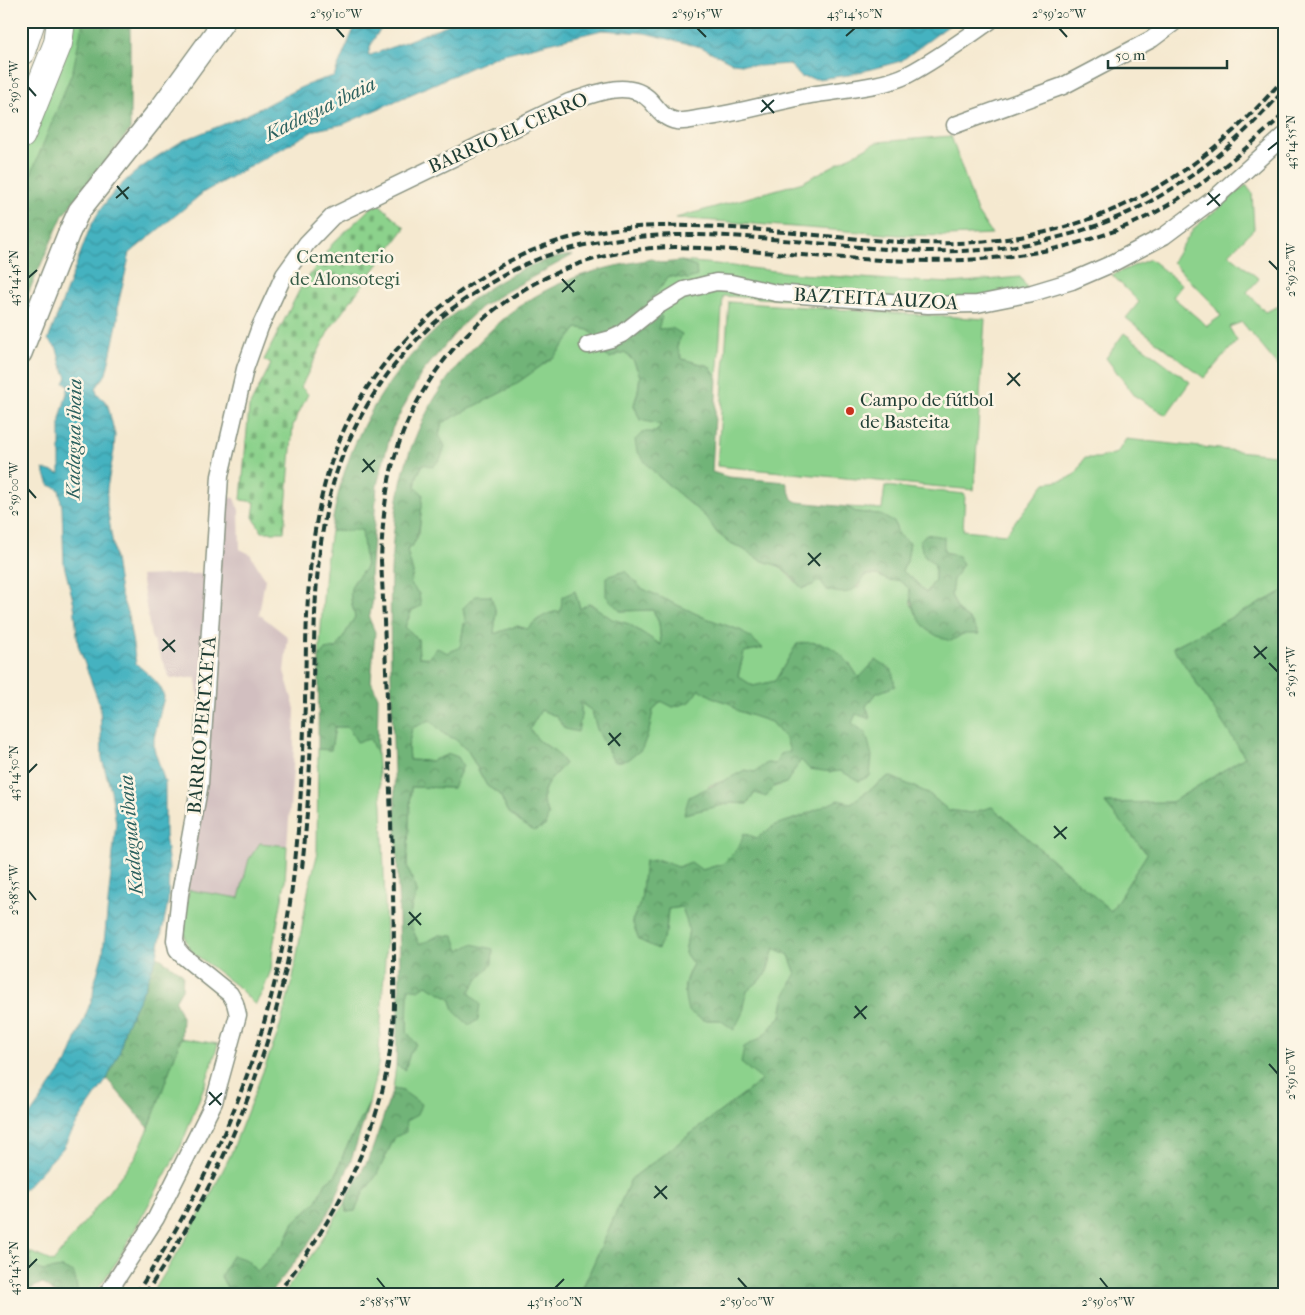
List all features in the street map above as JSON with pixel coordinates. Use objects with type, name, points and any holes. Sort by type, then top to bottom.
[{"type":"highway","points":[[21,51],[31,21]]},
{"type":"highway","points":[[21,135],[58,43],[61,21]]},
{"type":"street","points":[[21,353],[79,211],[160,109],[224,21]]},
{"type":"street","name":"BARRIO EL CERRO","points":[[387,189],[553,109],[606,91],[631,89],[638,91],[651,101],[664,116],[679,121],[715,116],[887,82],[906,76],[951,49],[990,21]]},
{"type":"street","points":[[955,125],[1062,86],[1152,39],[1176,21]]},
{"type":"street","name":"BAZTEITA AUZOA","points":[[588,345],[622,334],[656,307],[684,290],[716,282],[731,283],[776,293],[928,305],[977,304],[1032,293],[1072,281],[1109,265],[1164,236],[1215,198],[1284,136]]},
{"type":"street","name":"BARRIO PERTXETA","points":[[107,1294],[156,1218],[214,1102],[238,1015],[230,994],[183,956],[177,949],[174,940],[180,894],[200,782],[220,476],[245,370],[260,327],[284,276],[307,243],[333,216],[387,189]]},
{"type":"shaded area","points":[[224,497],[234,498],[239,510],[240,549],[250,554],[265,579],[259,614],[288,637],[284,671],[295,709],[293,769],[287,846],[260,843],[249,859],[239,898],[189,890],[174,890],[194,780],[199,703],[196,678],[170,678],[151,636],[141,576],[219,573]]},
{"type":"green space","points":[[50,21],[89,21],[78,71],[21,199],[21,113],[44,49]]},
{"type":"green space","points":[[83,21],[130,21],[130,130],[63,215],[21,309],[21,199],[73,70]]},
{"type":"green space","points":[[951,136],[977,212],[992,234],[947,236],[899,235],[676,218],[803,182],[877,142]]},
{"type":"green space","points":[[1246,185],[1252,193],[1254,229],[1229,254],[1259,279],[1247,292],[1265,312],[1284,304],[1284,360],[1278,366],[1242,322],[1229,327],[1237,341],[1204,378],[1126,318],[1139,302],[1112,275],[1150,259],[1182,285],[1173,297],[1207,326],[1221,316],[1211,302],[1172,262],[1194,228]]},
{"type":"green space","name":"Cementerio de Alonsotegi","points":[[377,202],[405,228],[329,330],[301,387],[308,394],[293,425],[284,532],[262,532],[253,517],[255,502],[241,500],[249,407],[271,364],[264,360],[301,287],[333,243]]},
{"type":"green space","points":[[573,255],[481,307],[461,326],[421,374],[392,429],[377,485],[370,576],[373,600],[369,618],[375,632],[371,681],[378,697],[377,755],[370,739],[357,742],[348,727],[335,727],[331,750],[318,749],[319,658],[325,650],[337,648],[355,617],[351,601],[351,590],[355,581],[366,568],[362,530],[331,531],[338,494],[349,460],[363,427],[380,397],[401,368],[424,341],[451,317],[480,294],[524,268],[548,260]]},
{"type":"green space","points":[[652,259],[662,263],[681,261],[696,267],[697,276],[688,279],[669,276],[648,303],[662,317],[658,329],[672,328],[682,334],[677,346],[682,359],[709,366],[717,378],[712,472],[728,477],[786,482],[792,499],[797,502],[847,507],[856,512],[879,514],[895,523],[898,534],[910,543],[907,561],[902,571],[926,593],[935,580],[935,565],[923,554],[920,541],[926,534],[944,537],[944,552],[958,556],[963,564],[953,580],[951,595],[958,611],[970,620],[979,634],[963,634],[951,641],[933,634],[917,615],[913,607],[909,588],[898,580],[890,581],[877,575],[865,575],[858,586],[845,593],[827,590],[820,580],[813,585],[802,588],[779,566],[760,560],[717,533],[706,517],[657,475],[637,451],[635,440],[643,432],[656,432],[661,425],[640,420],[634,405],[640,376],[634,362],[625,352],[610,358],[598,351],[593,334],[590,331],[577,328],[555,356],[510,388],[442,423],[439,435],[445,446],[441,458],[433,467],[423,464],[417,476],[415,487],[423,494],[420,519],[417,537],[414,544],[407,550],[413,573],[410,583],[419,594],[421,606],[411,611],[405,627],[418,639],[419,657],[428,658],[437,648],[448,653],[460,647],[465,619],[463,608],[475,596],[491,596],[496,612],[494,634],[517,626],[527,629],[542,617],[561,611],[562,597],[575,591],[580,609],[589,603],[612,619],[629,624],[661,645],[659,623],[653,610],[620,611],[606,596],[606,577],[625,571],[641,588],[703,617],[742,631],[763,648],[744,652],[738,676],[753,686],[775,681],[797,644],[808,642],[826,645],[834,649],[841,654],[859,678],[876,660],[892,670],[895,686],[875,694],[866,706],[870,719],[856,714],[852,723],[866,733],[872,756],[870,776],[859,781],[841,771],[831,772],[809,769],[801,760],[786,783],[774,786],[766,797],[755,793],[747,804],[731,803],[684,814],[689,797],[745,770],[755,772],[767,763],[775,764],[781,754],[790,751],[786,739],[771,722],[738,711],[729,703],[716,699],[699,689],[690,702],[673,707],[661,701],[653,710],[649,731],[642,749],[628,760],[614,762],[597,729],[592,711],[581,703],[578,732],[565,729],[556,716],[541,710],[530,729],[539,741],[555,751],[565,764],[550,780],[544,790],[543,800],[548,814],[547,821],[545,826],[534,831],[507,811],[500,794],[487,786],[468,751],[455,739],[444,734],[430,720],[412,728],[408,747],[409,760],[431,761],[450,754],[458,757],[463,766],[453,788],[411,787],[407,865],[416,892],[410,915],[412,928],[419,944],[440,935],[454,936],[459,951],[472,944],[493,949],[492,964],[469,992],[480,1004],[478,1020],[469,1025],[455,1012],[450,998],[426,985],[419,990],[408,988],[407,1032],[416,1044],[410,1053],[405,1070],[396,1065],[400,961],[390,623],[391,573],[395,524],[403,474],[413,443],[439,392],[464,358],[494,327],[534,297],[554,286],[599,270]]},
{"type":"green space","points":[[681,261],[800,274],[953,283],[1020,277],[1028,289],[981,310],[723,296],[717,378],[709,366],[682,359],[677,346],[657,329],[648,303],[669,275],[688,279],[696,267]]},
{"type":"green space","name":"Campo de fútbol de Basteita","points":[[729,302],[985,319],[974,490],[717,466]]},
{"type":"green space","points":[[577,328],[587,329],[594,335],[625,352],[634,362],[640,376],[634,405],[640,419],[661,425],[656,433],[646,463],[657,475],[706,517],[717,533],[760,560],[779,566],[802,588],[813,585],[820,579],[858,588],[865,575],[877,575],[890,581],[898,579],[910,588],[911,604],[928,631],[978,634],[970,620],[958,611],[951,595],[952,580],[963,564],[955,555],[946,552],[923,554],[935,565],[935,580],[926,594],[914,580],[902,571],[907,561],[898,534],[879,514],[856,512],[847,507],[882,509],[885,486],[965,494],[963,530],[1006,534],[1045,483],[1070,478],[1078,471],[1084,458],[1099,458],[1117,453],[1126,439],[1284,456],[1284,591],[1173,647],[1245,757],[1172,802],[1105,803],[1147,854],[1111,911],[992,807],[971,813],[948,810],[928,793],[889,776],[851,803],[813,811],[775,825],[757,838],[739,847],[722,864],[702,870],[678,867],[659,860],[645,861],[641,901],[632,921],[666,932],[668,909],[682,907],[689,929],[685,953],[693,964],[685,982],[685,994],[703,1020],[720,1020],[743,1012],[747,991],[766,975],[774,947],[789,955],[796,974],[785,995],[781,1016],[762,1037],[762,1080],[631,1179],[580,1294],[283,1294],[316,1249],[345,1202],[346,1212],[355,1211],[363,1193],[376,1176],[395,1137],[403,1091],[393,1089],[396,1065],[405,1069],[410,1053],[416,1044],[407,1032],[408,988],[426,985],[441,992],[450,998],[455,1012],[478,979],[492,964],[459,951],[440,935],[419,944],[412,928],[410,915],[416,892],[407,865],[411,787],[453,788],[450,754],[431,761],[409,760],[408,747],[412,728],[430,720],[444,734],[455,739],[468,751],[487,786],[500,794],[507,811],[549,815],[544,803],[543,794],[551,780],[565,764],[555,751],[539,741],[529,729],[541,710],[556,716],[565,729],[581,716],[581,703],[592,711],[597,729],[614,762],[649,731],[653,710],[662,701],[673,707],[690,702],[699,688],[716,699],[729,703],[738,711],[771,722],[786,739],[790,751],[781,754],[775,764],[767,763],[755,772],[745,770],[728,780],[710,785],[684,814],[731,803],[747,804],[755,793],[786,783],[801,759],[831,772],[841,771],[859,781],[851,724],[856,714],[870,718],[866,706],[875,694],[876,661],[859,678],[850,664],[797,644],[775,681],[754,686],[738,677],[744,652],[762,648],[742,631],[703,617],[641,588],[625,571],[620,611],[653,610],[659,623],[661,645],[629,624],[612,620],[590,603],[580,609],[575,591],[561,611],[538,619],[527,629],[517,626],[494,634],[496,612],[463,608],[465,619],[460,647],[440,655],[419,657],[418,639],[405,627],[419,594],[410,583],[413,573],[407,550],[415,542],[419,533],[422,505],[415,488],[417,476],[439,435],[441,423],[510,388],[555,356]]},
{"type":"green space","points":[[1124,333],[1190,382],[1166,415],[1135,396],[1106,358]]},
{"type":"green space","points":[[362,529],[366,568],[352,585],[351,601],[355,617],[337,648],[325,650],[319,658],[325,569],[331,531]]},
{"type":"green space","points":[[1284,591],[1284,1294],[580,1294],[631,1179],[762,1080],[741,1063],[744,1047],[762,1037],[781,1016],[785,995],[796,974],[789,955],[774,948],[766,975],[747,991],[743,1012],[734,1030],[720,1020],[703,1020],[688,1011],[685,987],[693,964],[685,953],[689,929],[682,907],[668,909],[666,932],[658,949],[639,940],[632,921],[641,901],[645,861],[659,860],[678,867],[691,862],[702,870],[722,864],[739,847],[744,833],[757,838],[775,825],[798,818],[838,800],[851,803],[889,776],[928,793],[948,810],[971,813],[992,807],[1111,911],[1147,854],[1105,803],[1172,802],[1245,757],[1173,647]]},
{"type":"green space","points":[[335,727],[348,727],[370,739],[377,755],[382,805],[386,944],[378,1065],[369,1104],[345,1150],[336,1175],[326,1182],[318,1201],[294,1222],[285,1242],[257,1272],[221,1276],[230,1294],[152,1294],[209,1198],[230,1156],[278,1033],[293,978],[309,886],[317,856],[318,749],[331,750]]},
{"type":"green space","points":[[260,843],[287,846],[285,882],[273,947],[271,970],[255,1005],[239,988],[191,951],[185,938],[184,921],[189,890],[239,898],[249,859]]},
{"type":"green space","points":[[157,956],[183,974],[182,989],[175,1001],[182,1017],[181,1038],[149,1128],[107,1079],[120,1051],[125,1028],[144,989]]},
{"type":"green space","points":[[181,1038],[218,1044],[210,1071],[181,1146],[118,1260],[94,1294],[78,1294],[78,1290],[62,1268],[43,1271],[31,1266],[30,1252],[53,1262],[135,1158],[149,1128]]},
{"type":"green space","points":[[393,1089],[403,1091],[421,1104],[417,1115],[406,1121],[406,1132],[395,1137],[376,1176],[363,1193],[355,1211],[346,1212],[345,1202],[370,1156]]},
{"type":"green space","points":[[369,1104],[351,1159],[334,1200],[323,1222],[301,1254],[269,1294],[230,1294],[221,1276],[232,1255],[247,1260],[257,1272],[285,1242],[294,1222],[317,1201],[326,1182],[336,1175],[345,1150]]},
{"type":"green space","points":[[21,1244],[30,1252],[31,1266],[43,1271],[62,1268],[74,1273],[78,1294],[56,1294],[42,1283],[21,1294]]},
{"type":"water","name":"Kadagua ibaia","points":[[361,21],[389,21],[375,37],[368,56],[457,21],[955,21],[901,61],[849,75],[818,79],[801,77],[789,64],[759,66],[733,63],[701,47],[645,33],[602,30],[499,55],[344,124],[315,130],[204,192],[130,253],[118,305],[118,319],[106,374],[96,388],[97,394],[108,406],[115,435],[107,488],[107,506],[120,592],[128,615],[136,663],[160,686],[164,697],[154,738],[154,749],[165,782],[165,835],[169,867],[168,902],[157,956],[144,989],[125,1028],[120,1051],[107,1079],[79,1120],[63,1148],[21,1193],[21,1128],[67,1062],[93,996],[94,985],[103,953],[116,823],[111,791],[102,759],[100,706],[78,645],[74,604],[64,565],[62,508],[59,489],[49,485],[43,469],[60,474],[60,419],[69,385],[64,383],[67,377],[61,365],[57,349],[48,340],[89,230],[103,206],[120,185],[141,168],[181,142],[244,116],[310,84],[334,76],[353,31]]},
{"type":"railway","points":[[136,1294],[166,1246],[218,1147],[258,1044],[273,991],[285,936],[293,880],[303,746],[307,607],[311,560],[318,514],[329,470],[345,427],[368,386],[399,347],[417,328],[457,294],[500,266],[548,245],[605,230],[639,227],[710,227],[884,241],[953,243],[1033,235],[1075,224],[1115,209],[1152,190],[1188,168],[1222,141],[1254,111],[1284,78]]},
{"type":"railway","points":[[302,868],[309,774],[314,627],[320,548],[330,496],[337,471],[357,423],[385,377],[402,356],[439,319],[507,273],[528,263],[577,247],[617,239],[697,235],[934,251],[991,249],[1051,239],[1090,228],[1127,213],[1162,195],[1194,174],[1225,149],[1284,90]]},
{"type":"railway","points":[[277,1294],[319,1235],[353,1172],[367,1140],[387,1071],[394,1016],[394,942],[387,691],[381,561],[386,497],[390,475],[406,427],[428,383],[458,344],[493,311],[533,284],[577,264],[625,252],[675,247],[859,259],[921,261],[982,259],[1042,251],[1101,236],[1158,211],[1192,190],[1239,154],[1284,114]]},
{"type":"railway","points":[[145,1294],[173,1251],[198,1207],[221,1162],[241,1115],[259,1068],[274,1019],[286,970],[295,920]]},
{"type":"place","name":"Campo de fútbol de Basteita","points":[[850,411]]}]
